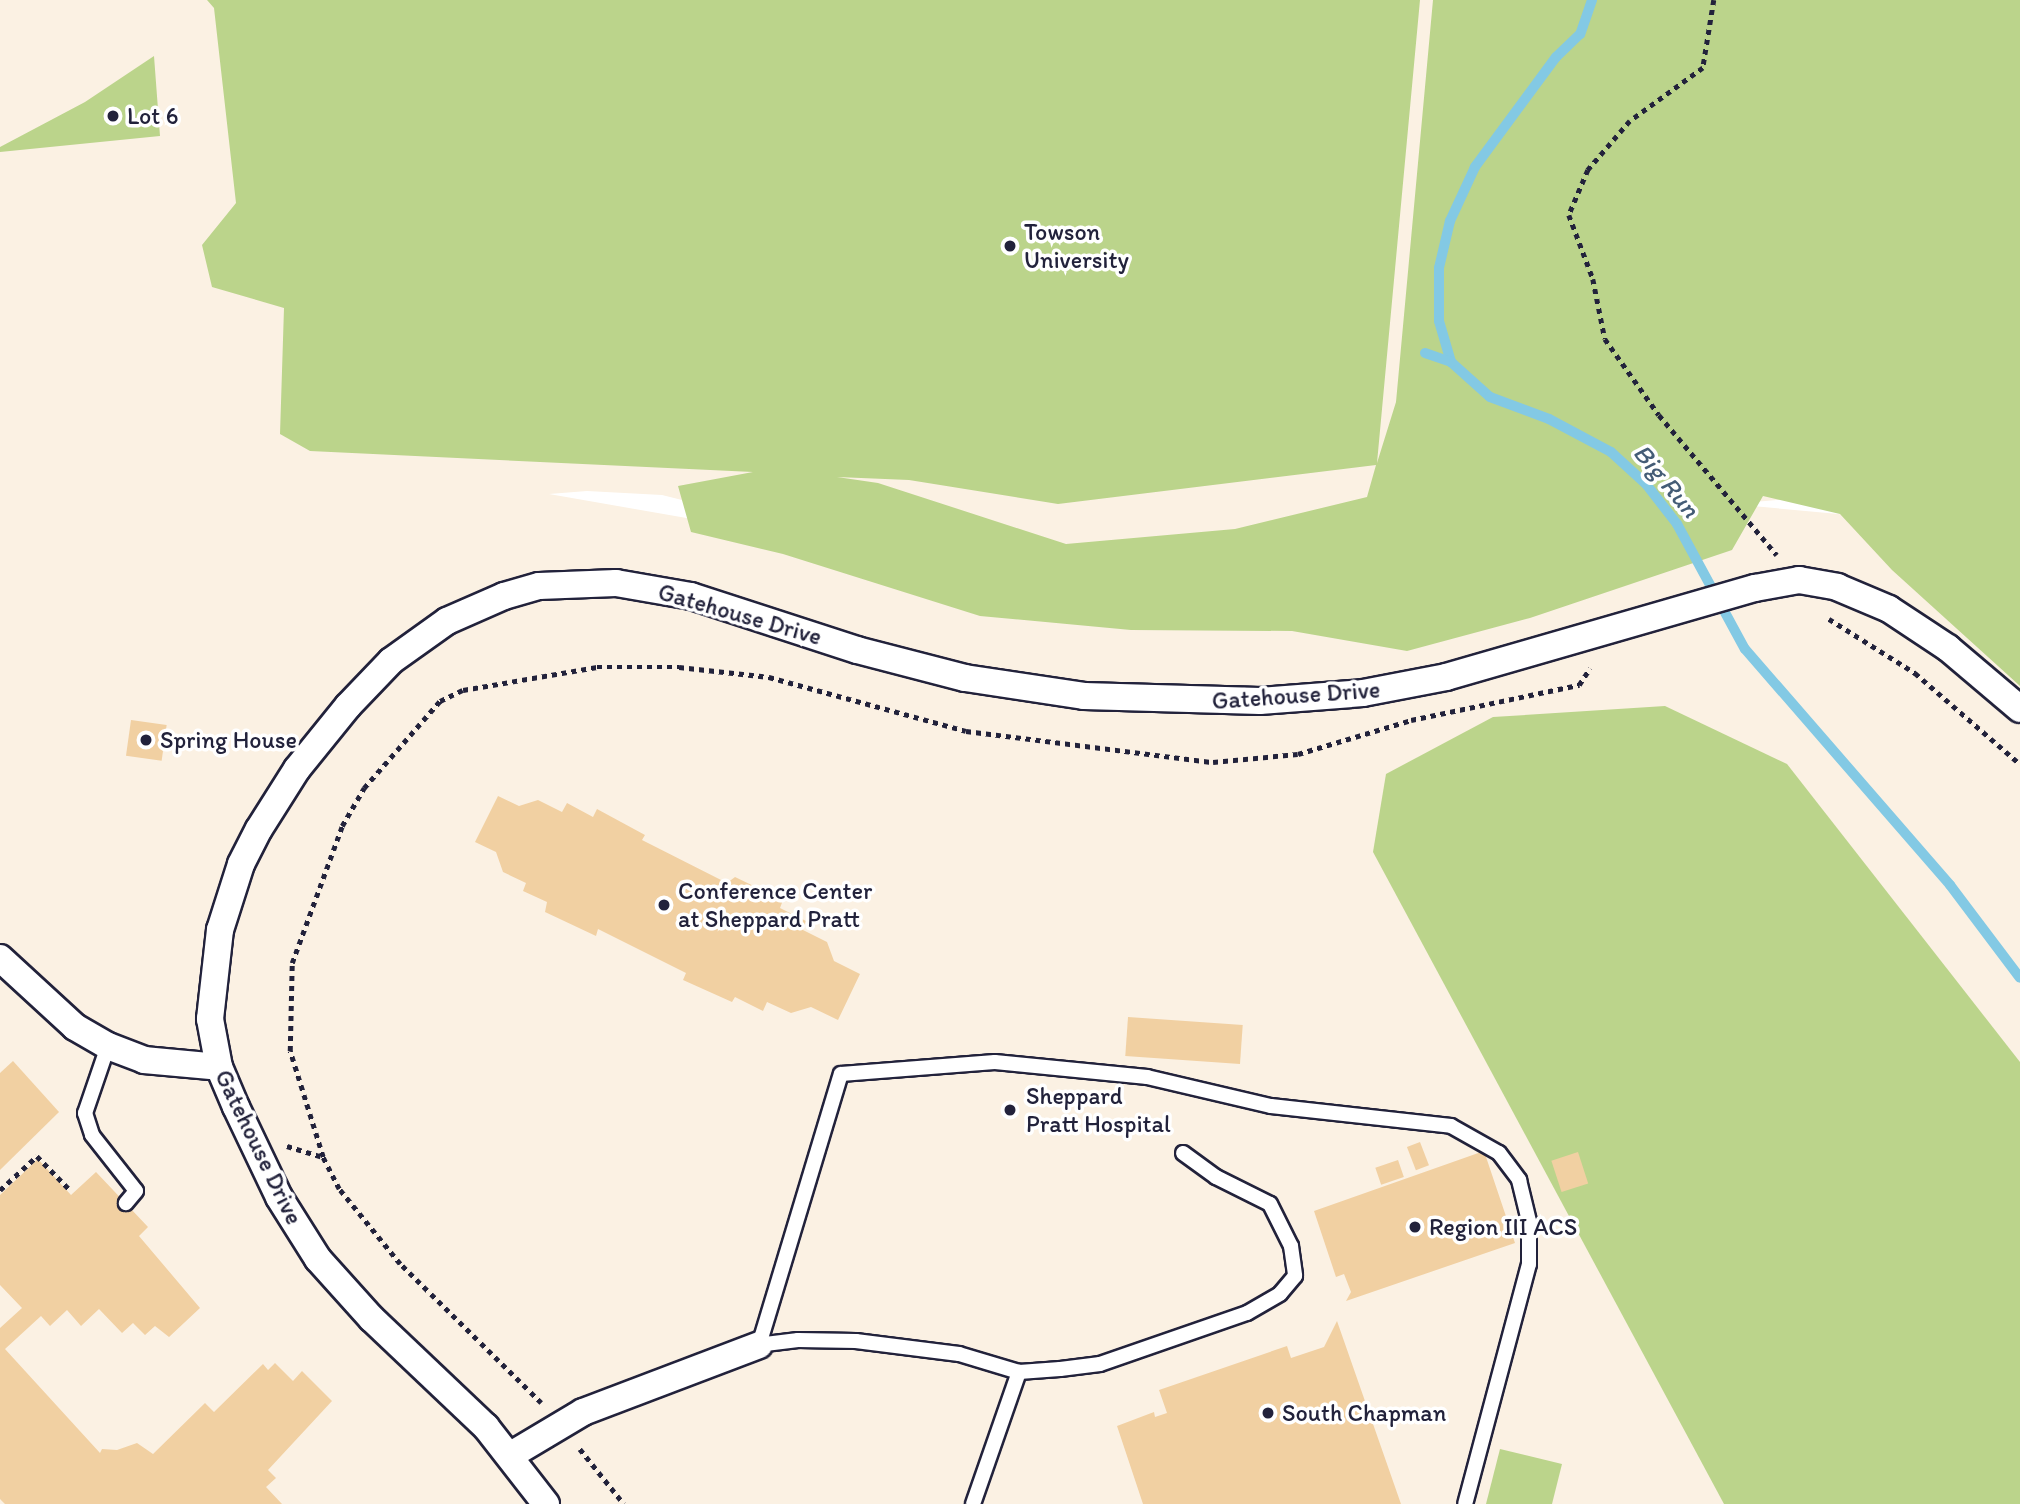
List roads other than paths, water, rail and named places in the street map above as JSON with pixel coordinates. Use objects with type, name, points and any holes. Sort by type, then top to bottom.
[{"type":"street","name":"Gatehouse Drive","points":[[546,1504],[511,1455],[343,1290],[318,1259],[279,1197],[219,1067],[210,1018],[215,957],[241,864],[271,808],[321,737],[391,662],[447,621],[505,596],[576,583],[654,588],[965,678],[1084,696],[1211,702],[1314,698],[1406,686],[1491,667],[1755,588],[1799,580],[1837,587],[1889,609],[1948,648],[2020,709]]},
{"type":"street","points":[[0,958],[75,1027],[108,1046],[144,1060],[219,1067]]},
{"type":"street","points":[[511,1455],[583,1412],[759,1345]]},
{"type":"lane","points":[[108,1046],[85,1113],[92,1135],[136,1191],[126,1203]]},
{"type":"lane","points":[[1183,1153],[1216,1177],[1270,1204],[1291,1246],[1295,1276],[1280,1294],[1247,1312],[1112,1360],[1019,1372],[959,1354],[856,1341],[759,1345],[841,1074],[995,1062],[1147,1077],[1271,1106],[1451,1126],[1499,1153],[1519,1180],[1530,1221],[1529,1264],[1465,1504]]},
{"type":"lane","points":[[973,1504],[1019,1372]]},
{"type":"waterway","name":"Big Run","points":[[1592,0],[1580,34],[1556,57],[1475,167],[1450,221],[1439,268],[1439,321],[1451,362],[1490,397],[1549,419],[1611,452],[1646,484],[1677,524],[1745,649],[1950,885],[2020,978]]},
{"type":"waterway","points":[[1425,353],[1451,362]]},
{"type":"place","name":"Lot 6","points":[[113,116]]},
{"type":"place","name":"Towson University","points":[[1010,246]]},
{"type":"place","name":"Spring House","points":[[146,740]]},
{"type":"place","name":"Conference Center at Sheppard Pratt","points":[[664,905]]},
{"type":"place","name":"Sheppard Pratt Hospital","points":[[1010,1110]]},
{"type":"place","name":"Region III ACS","points":[[1415,1227]]},
{"type":"place","name":"South Chapman","points":[[1268,1413]]}]
